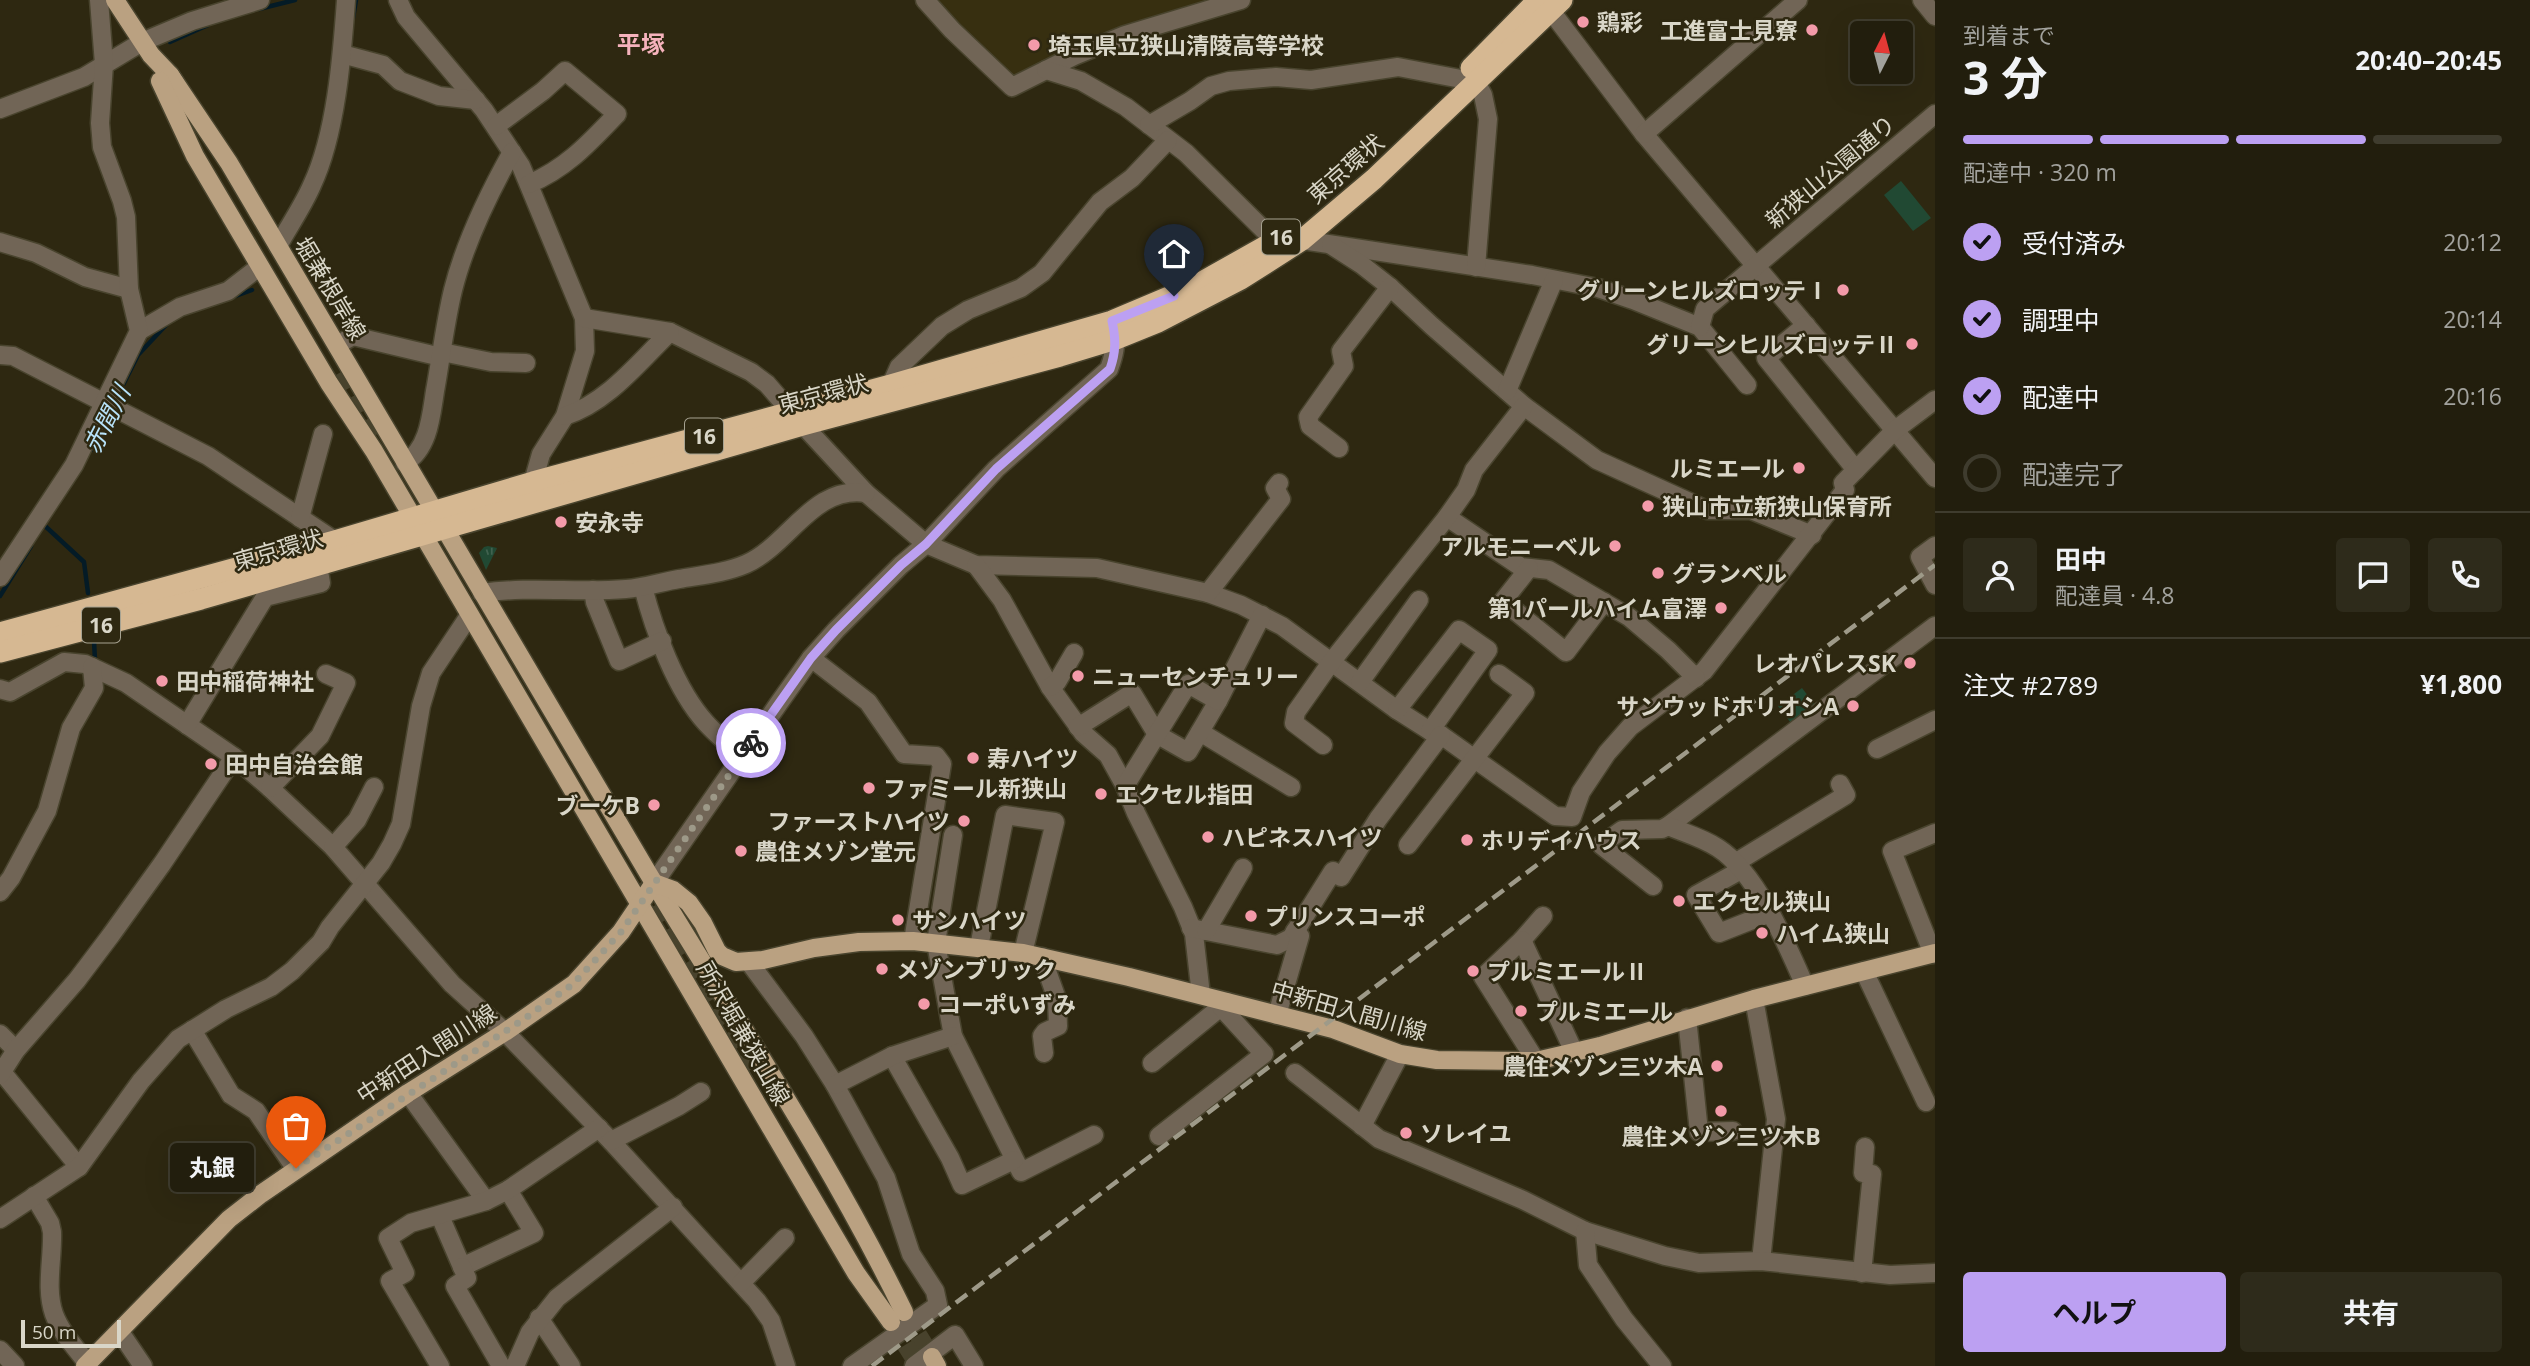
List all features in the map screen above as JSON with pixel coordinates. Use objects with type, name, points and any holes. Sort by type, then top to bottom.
[{"type":"highway","name":"東京環状","points":[[440,520],[533,482],[797,419],[891,385],[1114,330],[1275,241],[1340,192],[1469,80],[1551,3]]},
{"type":"highway","name":"東京環状","points":[[0,652],[318,565],[440,520],[1114,330],[1202,301],[1302,240],[1374,179],[1469,80]]},
{"type":"highway","name":"東京環状","points":[[0,633],[335,541],[417,527]]},
{"type":"main road","name":"堀兼根岸線","points":[[115,0],[222,169],[338,374]]},
{"type":"main road","name":"堀兼根岸線","points":[[165,78],[229,163],[440,520]]},
{"type":"main road","name":"堀兼根岸線","points":[[165,78],[195,156],[329,383],[374,451],[417,527]]},
{"type":"main road","name":"所沢堀兼狭山線","points":[[440,520],[877,1256],[898,1317]]},
{"type":"main road","name":"所沢堀兼狭山線","points":[[417,527],[641,903],[856,1273],[898,1317]]},
{"type":"main road","name":"中新田入間川線","points":[[87,1365],[229,1219],[296,1168],[505,1032],[573,984],[621,932],[654,883]]},
{"type":"main road","points":[[654,883],[673,890],[689,903],[722,956],[736,962],[747,962]]},
{"type":"main road","name":"中新田入間川線","points":[[747,962],[859,942],[913,941],[1023,953],[1201,995],[1224,1005],[1333,1029],[1400,1054],[1437,1060],[1478,1062],[1536,1061],[1754,999],[1934,954]]},
{"type":"main road","points":[[719,989],[724,975],[747,962]]},
{"type":"main road","name":"所沢堀兼狭山線","points":[[752,1069],[869,1261],[898,1317]]},
{"type":"street","points":[[0,577],[110,404],[139,331],[129,289],[126,217],[102,147],[100,123],[104,73],[99,0]]},
{"type":"street","points":[[0,109],[84,77],[104,73],[192,21],[260,0]]},
{"type":"street","points":[[278,246],[313,184],[327,139],[348,54],[346,0]]},
{"type":"street","points":[[398,0],[406,17],[476,100],[512,152],[529,184],[584,318],[585,351],[565,416],[541,454],[533,482]]},
{"type":"street","points":[[925,0],[952,30],[1012,86],[1125,34],[1241,0]]},
{"type":"street","points":[[1644,134],[1798,0]]},
{"type":"street","points":[[1922,0],[1935,16]]},
{"type":"street","points":[[1551,3],[1644,134],[1935,478]]},
{"type":"street","points":[[348,54],[383,65],[400,81],[439,96],[476,100]]},
{"type":"street","points":[[1149,125],[1211,86],[1229,80],[1276,77],[1311,80],[1398,67],[1469,80],[1483,94],[1488,119],[1476,267]]},
{"type":"street","points":[[1046,70],[1081,81],[1126,107],[1186,153],[1275,241]]},
{"type":"street","points":[[496,126],[565,71],[617,114],[553,174],[529,184]]},
{"type":"street","name":"新狭山公園通り","points":[[1700,327],[1705,309],[1935,114]]},
{"type":"street","points":[[891,385],[900,367],[942,326],[968,310],[1021,288],[1042,273],[1100,202],[1132,178],[1168,140]]},
{"type":"street","points":[[405,463],[415,457],[429,428],[453,289],[467,248],[490,191],[512,152]]},
{"type":"street","points":[[1302,240],[1598,288],[1700,327],[1747,385]]},
{"type":"street","points":[[0,242],[36,253],[85,276],[129,289]]},
{"type":"street","points":[[1331,245],[1391,286],[1432,326],[1524,406],[1597,460],[1707,510],[1751,510],[1812,535]]},
{"type":"street","points":[[139,331],[180,307],[228,291],[259,267]]},
{"type":"street","points":[[1507,391],[1554,280]]},
{"type":"street","points":[[1339,448],[1310,426],[1308,416],[1344,366],[1341,351],[1391,286]]},
{"type":"street","points":[[584,318],[670,332],[751,372],[786,402],[797,419],[866,493],[926,544],[976,565],[1097,568],[1208,593],[1262,615],[1282,626],[1397,710],[1436,733],[1555,816],[1572,817],[1581,792],[1607,753],[1630,727],[1704,671],[1812,535],[1845,490],[1843,483],[1895,430],[1935,400]]},
{"type":"street","points":[[1806,325],[1766,358],[1856,470]]},
{"type":"street","points":[[654,883],[811,658],[892,574],[926,544],[996,469],[1110,369],[1114,357],[1114,330]]},
{"type":"street","points":[[565,416],[583,410],[611,390],[670,332]]},
{"type":"street","points":[[337,345],[353,336],[441,355],[491,362],[526,363]]},
{"type":"street","points":[[0,355],[13,356],[208,456],[335,541]]},
{"type":"street","points":[[1323,746],[1294,723],[1296,712],[1332,661],[1447,517],[1466,489],[1474,471],[1524,406]]},
{"type":"street","points":[[300,518],[323,434]]},
{"type":"street","points":[[1208,593],[1281,499],[1275,488],[1279,483]]},
{"type":"street","points":[[482,593],[643,587],[705,575],[748,563],[772,548],[799,520],[822,503],[842,494],[866,493]]},
{"type":"street","points":[[1447,517],[1521,567],[1549,570],[1629,617],[1696,678]]},
{"type":"street","points":[[1935,546],[1920,557],[1935,586]]},
{"type":"street","points":[[187,725],[265,597],[321,583],[318,565]]},
{"type":"street","points":[[976,565],[1002,600],[1050,687],[1078,727],[1108,755],[1125,786],[1199,929],[1201,995]]},
{"type":"street","points":[[1529,568],[1503,601],[1566,652],[1604,602]]},
{"type":"street","points":[[643,587],[662,641],[688,699],[706,723],[743,756]]},
{"type":"street","points":[[593,590],[619,661],[662,641]]},
{"type":"street","points":[[1360,682],[1419,600]]},
{"type":"street","points":[[1078,727],[1132,693],[1158,736],[1188,752],[1218,701],[1262,615]]},
{"type":"street","points":[[0,1220],[79,1167],[178,1039],[226,1009],[271,987],[292,971],[321,942],[363,883],[381,863],[401,824],[421,706],[430,673],[469,616]]},
{"type":"street","points":[[1653,886],[1601,845],[1622,830],[1662,829],[1668,826],[1935,626]]},
{"type":"street","points":[[1199,929],[1278,945],[1291,938],[1333,871],[1341,877],[1488,650],[1459,630],[1397,710]]},
{"type":"street","points":[[1050,687],[1057,682],[1074,653]]},
{"type":"street","points":[[811,658],[868,702],[904,754],[936,756],[942,764],[913,941]]},
{"type":"street","points":[[0,689],[9,692],[64,662],[92,667],[127,683],[234,757],[270,788],[333,848],[452,984],[505,1032],[605,1135],[741,1283],[771,1321],[786,1366]]},
{"type":"street","points":[[0,892],[11,878],[47,811],[71,728],[94,688],[92,667]]},
{"type":"street","points":[[270,788],[320,736],[325,726],[346,682],[326,674]]},
{"type":"street","points":[[1408,845],[1525,693],[1499,674]]},
{"type":"street","points":[[1125,786],[1188,684],[1218,701]]},
{"type":"street","points":[[1877,749],[1935,720]]},
{"type":"street","points":[[1200,732],[1291,787]]},
{"type":"street","points":[[79,1167],[1,1073],[16,1050],[77,980],[111,935],[234,757]]},
{"type":"street","points":[[1770,913],[1719,933],[1696,895],[1846,795],[1840,784]]},
{"type":"street","points":[[333,848],[357,820],[374,787]]},
{"type":"street","points":[[979,947],[1005,815],[1055,822],[1023,953]]},
{"type":"street","points":[[1668,826],[1719,849],[1738,866],[1770,913],[1805,986]]},
{"type":"street","points":[[1934,954],[1892,851],[1935,833]]},
{"type":"street","points":[[953,835],[936,943],[953,1036],[1021,1172],[1094,1135]]},
{"type":"street","points":[[1199,929],[1243,868]]},
{"type":"street","points":[[1536,1061],[1483,977],[1543,916]]},
{"type":"street","points":[[1277,1015],[1300,936],[1295,931]]},
{"type":"street","points":[[1522,940],[1574,1052]]},
{"type":"street","points":[[1042,957],[1057,999],[1058,1026],[1042,1036],[1044,1053]]},
{"type":"street","points":[[747,962],[804,1036],[835,1085],[886,1178],[911,1254],[935,1291],[938,1305],[852,1366]]},
{"type":"street","points":[[1864,971],[1926,1102]]},
{"type":"street","points":[[1754,999],[1776,1119],[1761,1261]]},
{"type":"street","points":[[1152,1063],[1224,1005],[1264,1054],[1159,1136]]},
{"type":"street","points":[[1687,1018],[1699,1132],[1733,1131]]},
{"type":"street","points":[[192,1030],[231,1095],[256,1111],[296,1168]]},
{"type":"street","points":[[0,1034],[16,1050]]},
{"type":"street","points":[[835,1085],[892,1056],[953,1036]]},
{"type":"street","points":[[1362,1126],[1400,1054]]},
{"type":"street","points":[[892,1056],[950,1158],[962,1185],[1014,1160]]},
{"type":"street","points":[[1295,1073],[1379,1139],[1523,1200],[1585,1231],[1665,1256],[1699,1263],[1761,1261],[1889,1275],[1935,1273]]},
{"type":"street","points":[[440,1366],[390,1281],[405,1273],[388,1238],[411,1223],[486,1201],[605,1135],[679,1106],[701,1092]]},
{"type":"street","points":[[408,1093],[486,1201]]},
{"type":"street","points":[[1862,1273],[1872,1174],[1863,1173],[1865,1147]]},
{"type":"street","points":[[462,1268],[534,1233],[508,1190]]},
{"type":"street","points":[[34,1196],[50,1223],[52,1233],[50,1292],[54,1313],[63,1332],[87,1365]]},
{"type":"street","points":[[515,1366],[530,1332],[557,1298],[673,1207]]},
{"type":"street","points":[[440,1216],[467,1278],[455,1286],[501,1366]]},
{"type":"street","points":[[1585,1231],[1588,1265],[1624,1319],[1662,1366]]},
{"type":"street","points":[[741,1283],[785,1238]]},
{"type":"street","points":[[539,1318],[571,1366]]},
{"type":"street","points":[[120,1332],[143,1366]]},
{"type":"street","points":[[914,1366],[956,1335],[974,1366]]},
{"type":"street","points":[[0,1350],[15,1366]]},
{"type":"shaded area","name":"埼玉県立狭山清陵高等学校","points":[[932,0],[1229,0],[1010,78]]},
{"type":"green space","points":[[1901,181],[1931,218],[1913,231],[1884,195]]},
{"type":"green space","points":[[488,546],[497,548],[486,570],[479,553]]},
{"type":"green space","points":[[1802,688],[1818,709],[1794,727],[1778,706]]},
{"type":"waterway","points":[[259,9],[295,0]]},
{"type":"waterway","name":"赤間川","points":[[353,18],[356,0]]},
{"type":"waterway","points":[[170,42],[208,25]]},
{"type":"waterway","name":"赤間川","points":[[230,298],[252,290]]},
{"type":"waterway","name":"赤間川","points":[[114,403],[138,355],[167,324]]},
{"type":"waterway","name":"赤間川","points":[[91,450],[110,411]]},
{"type":"waterway","points":[[44,525],[84,562],[88,593]]},
{"type":"waterway","name":"赤間川","points":[[0,596],[31,546]]},
{"type":"waterway","points":[[94,641],[95,660]]},
{"type":"tunnel","points":[[341,372],[380,438]]},
{"type":"tunnel","points":[[638,884],[677,950]]},
{"type":"tunnel","points":[[677,937],[755,1067]]},
{"type":"tunnel","points":[[904,1312],[932,1357]]},
{"type":"tunnel","points":[[891,1322],[919,1366]]},
{"type":"railway","points":[[872,1366],[1935,565]]},
{"type":"way so far","points":[[296,1168],[543,1007],[573,984],[621,932],[751,743]]},
{"type":"place","name":"鶏彩","points":[[1583,22]]},
{"type":"place","name":"工進富士見寮","points":[[1812,30]]},
{"type":"place","name":"埼玉県立狭山清陵高等学校","points":[[1034,45]]},
{"type":"place","name":"グリーンヒルズロッテⅠ","points":[[1843,290]]},
{"type":"place","name":"グリーンヒルズロッテⅡ","points":[[1912,344]]},
{"type":"place","name":"ルミエール","points":[[1799,468]]},
{"type":"place","name":"狭山市立新狭山保育所","points":[[1648,506]]},
{"type":"place","name":"安永寺","points":[[561,522]]},
{"type":"place","name":"アルモニーベル","points":[[1615,546]]},
{"type":"place","name":"グランベル","points":[[1658,573]]},
{"type":"place","name":"第1パールハイム富澤","points":[[1721,608]]},
{"type":"place","name":"レオパレスSK","points":[[1910,663]]},
{"type":"place","name":"ニューセンチュリー","points":[[1078,676]]},
{"type":"place","name":"田中稲荷神社","points":[[162,681]]},
{"type":"place","name":"サンウッドホリオシA","points":[[1853,706]]},
{"type":"place","name":"寿ハイツ","points":[[973,758]]},
{"type":"place","name":"田中自治会館","points":[[211,764]]},
{"type":"place","name":"ファミール新狭山","points":[[869,788]]},
{"type":"place","name":"エクセル指田","points":[[1101,794]]},
{"type":"place","name":"ブーケB","points":[[654,805]]},
{"type":"place","name":"ファーストハイツ","points":[[964,821]]},
{"type":"place","name":"ハピネスハイツ","points":[[1208,837]]},
{"type":"place","name":"ホリデイハウス","points":[[1467,840]]},
{"type":"place","name":"農住メゾン堂元","points":[[741,851]]},
{"type":"place","name":"エクセル狭山","points":[[1679,901]]},
{"type":"place","name":"プリンスコーポ","points":[[1251,916]]},
{"type":"place","name":"サンハイツ","points":[[898,920]]},
{"type":"place","name":"ハイム狭山","points":[[1762,933]]},
{"type":"place","name":"メゾンブリック","points":[[882,969]]},
{"type":"place","name":"プルミエールⅡ","points":[[1473,971]]},
{"type":"place","name":"コーポいずみ","points":[[924,1004]]},
{"type":"place","name":"プルミエール","points":[[1521,1011]]},
{"type":"place","name":"農住メゾン三ツ木A","points":[[1717,1066]]},
{"type":"place","name":"農住メゾン三ツ木B","points":[[1721,1111]]},
{"type":"place","name":"ソレイユ","points":[[1406,1133]]},
{"type":"place","name":"丸銀","points":[[296,1168]]},
{"type":"district","name":"平塚","points":[[641,43]]},
{"type":"route","points":[[751,743],[811,658],[857,608],[926,544],[996,469],[1110,369],[1116,339],[1112,321],[1174,296]]}]
